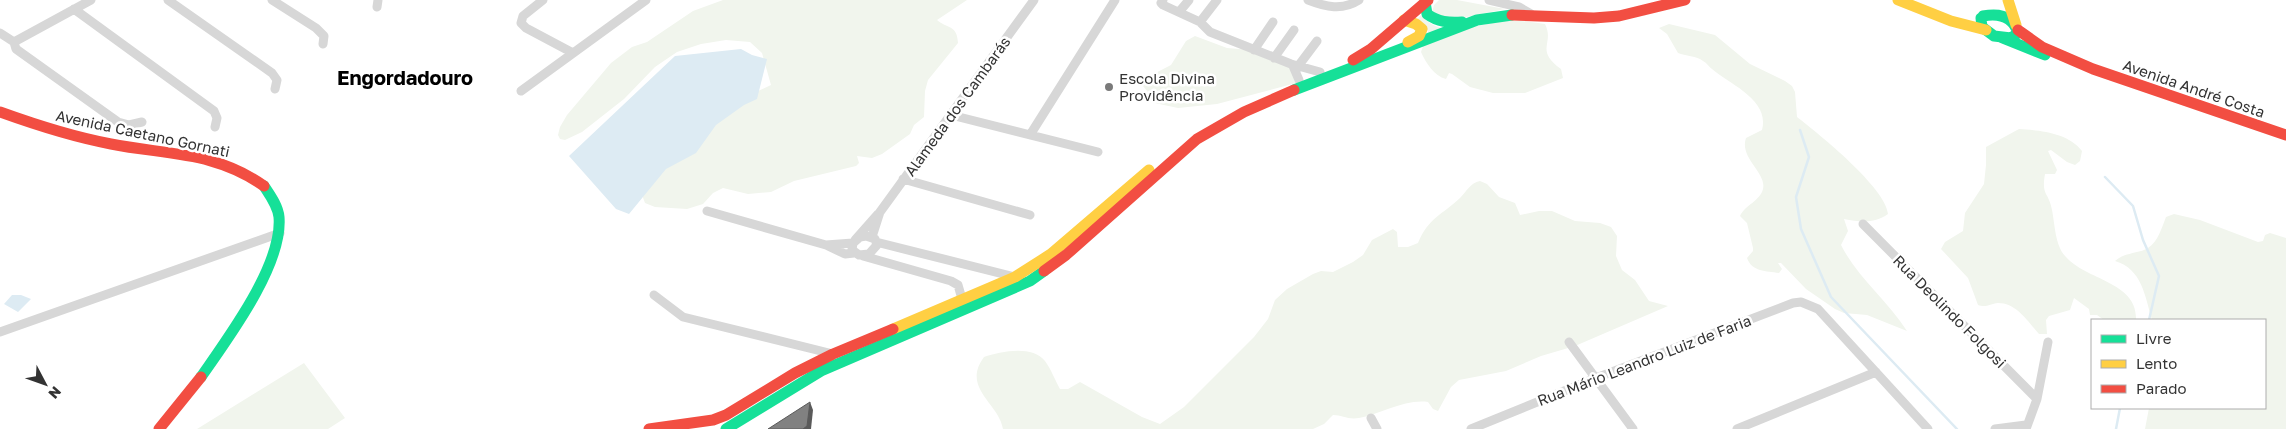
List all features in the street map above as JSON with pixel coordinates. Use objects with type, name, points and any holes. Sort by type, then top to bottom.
[{"type":"main road","points":[[726,429],[821,370],[1030,281],[1066,256],[1197,140],[1219,124],[1263,102],[1372,54],[1477,20],[1500,15],[1531,14],[1594,18],[1619,16],[1685,0]]},
{"type":"main road","points":[[1898,0],[1977,29],[1986,30]]},
{"type":"main road","points":[[2000,37],[2016,36],[2017,28],[2008,0]]},
{"type":"main road","points":[[1427,1],[1427,14],[1436,20],[1448,23],[1477,20]]},
{"type":"main road","points":[[1372,54],[1404,20],[1427,1]]},
{"type":"main road","points":[[1993,2],[1982,17],[1980,24],[1986,30],[2076,66],[2093,69]]},
{"type":"main road","points":[[1941,16],[1982,17],[2000,15],[2042,47],[2093,69]]},
{"type":"main road","points":[[649,429],[713,420],[726,415],[796,373],[833,354],[1015,278],[1051,254],[1189,134],[1213,118],[1296,70],[1320,72],[1417,38],[1422,33],[1420,26],[1404,20]]},
{"type":"main road","name":"Avenida André Costa","points":[[2093,69],[2286,135]]},
{"type":"main road","name":"Avenida Caetano Gornati","points":[[0,112],[52,130],[112,144],[213,161],[245,171],[267,188],[278,206],[280,233],[265,276],[190,392],[159,429]]},
{"type":"street","points":[[14,42],[91,0]]},
{"type":"street","points":[[168,0],[272,73],[277,80],[275,89]]},
{"type":"street","points":[[272,0],[316,28],[324,36],[323,44]]},
{"type":"street","points":[[543,0],[523,16],[522,23],[526,28],[573,53]]},
{"type":"street","points":[[521,91],[646,0]]},
{"type":"street","name":"Alameda dos Cambarás","points":[[854,242],[904,180],[1034,0]]},
{"type":"street","points":[[1030,135],[1115,0]]},
{"type":"street","points":[[1163,0],[1161,3],[1163,5],[1200,22],[1210,32],[1274,58],[1296,70],[1316,41]]},
{"type":"street","points":[[1179,12],[1189,0]]},
{"type":"street","points":[[1200,22],[1216,0]]},
{"type":"street","points":[[1308,0],[1330,8],[1342,8],[1352,6],[1359,0]]},
{"type":"street","points":[[1489,0],[1519,7],[1531,14]]},
{"type":"street","points":[[74,9],[214,111],[217,118],[215,127]]},
{"type":"street","points":[[1254,50],[1273,22]]},
{"type":"street","points":[[1274,58],[1294,30]]},
{"type":"street","points":[[0,33],[14,42],[16,48],[118,122],[129,124],[142,122]]},
{"type":"street","points":[[951,115],[1098,152]]},
{"type":"street","points":[[904,180],[1030,215]]},
{"type":"street","points":[[707,211],[826,245],[845,254],[859,255],[951,281],[958,285],[962,299]]},
{"type":"street","name":"Alameda dos Cambarás","points":[[874,240],[873,228],[880,212]]},
{"type":"street","name":"Rua Deolindo Folgosi","points":[[1863,224],[2037,399]]},
{"type":"street","points":[[0,332],[280,233]]},
{"type":"street","points":[[826,245],[854,242],[860,237],[1015,278]]},
{"type":"street","points":[[859,255],[876,249],[874,240]]},
{"type":"street","points":[[854,242],[852,247],[859,255]]},
{"type":"street","points":[[916,271],[925,255]]},
{"type":"street","points":[[654,295],[683,318],[833,354]]},
{"type":"street","name":"Rua Mário Leandro Luiz de Faria","points":[[1471,429],[1596,378],[1793,303],[1810,304],[1818,309],[1876,372]]},
{"type":"street","points":[[1569,342],[1633,429]]},
{"type":"street","points":[[1995,429],[2026,427],[2037,399],[2048,342]]},
{"type":"street","points":[[1737,429],[1876,372],[1928,429]]},
{"type":"street","points":[[1371,418],[1377,429]]},
{"type":"shaded area","points":[[723,0],[967,0],[937,20],[954,30],[958,43],[928,80],[925,91],[924,117],[914,125],[910,134],[882,154],[872,158],[857,156],[859,163],[856,166],[794,181],[771,192],[748,194],[723,188],[713,193],[703,204],[687,209],[655,207],[645,203],[642,195],[646,182],[728,105],[771,85],[762,53],[750,42],[726,40],[701,44],[677,52],[655,67],[624,99],[582,132],[565,140],[560,139],[558,135],[560,127],[567,115],[611,63],[632,47],[647,42],[693,11]]},
{"type":"shaded area","points":[[1439,0],[1457,0],[1505,9],[1447,21],[1432,12],[1434,5]]},
{"type":"shaded area","points":[[1421,15],[1430,23],[1440,28],[1450,29],[1461,29],[1506,21],[1545,24],[1548,37],[1547,51],[1553,62],[1561,69],[1563,78],[1525,93],[1493,93],[1470,87],[1449,73],[1446,79],[1438,75],[1431,68],[1421,52],[1428,31],[1425,27],[1414,22]]},
{"type":"shaded area","points":[[1669,24],[1715,35],[1750,64],[1792,86],[1795,92],[1797,117],[1850,162],[1876,190],[1888,214],[1872,221],[1844,219],[1848,231],[1841,245],[1855,268],[1907,331],[1867,315],[1844,313],[1835,309],[1806,289],[1781,263],[1778,263],[1782,269],[1779,273],[1760,270],[1749,263],[1747,258],[1753,251],[1753,248],[1747,223],[1740,216],[1759,197],[1763,189],[1763,183],[1749,159],[1745,145],[1746,138],[1762,130],[1763,119],[1760,110],[1747,94],[1704,62],[1698,58],[1678,53],[1667,34],[1659,28]]},
{"type":"shaded area","points":[[1195,36],[1227,48],[1252,50],[1290,68],[1296,83],[1217,104],[1178,108],[1150,102],[1152,97],[1143,86],[1136,83],[1171,65],[1186,41]]},
{"type":"shaded area","points":[[741,49],[752,55],[767,59],[757,99],[744,105],[716,125],[696,153],[666,169],[629,214],[616,209],[569,156],[675,56]]},
{"type":"shaded area","points":[[2019,129],[2035,130],[2062,136],[2082,151],[2080,161],[2075,165],[2067,162],[2051,150],[2048,151],[2057,170],[2055,174],[2045,174],[2044,186],[2051,204],[2058,241],[2062,252],[2075,265],[2120,289],[2129,297],[2134,307],[2136,319],[2103,319],[2097,315],[2090,315],[2089,309],[2074,298],[2070,310],[2049,316],[2046,320],[2047,334],[2039,334],[2022,314],[2011,306],[1998,303],[1986,306],[1978,305],[1968,278],[1941,249],[1945,242],[1963,231],[1965,213],[1984,184],[1986,147]]},
{"type":"shaded area","points":[[1480,181],[1487,184],[1499,197],[1515,203],[1520,215],[1539,211],[1552,211],[1575,221],[1600,223],[1611,227],[1617,236],[1616,256],[1622,270],[1635,280],[1649,301],[1668,306],[1575,346],[1541,356],[1506,371],[1459,380],[1451,387],[1438,411],[1433,409],[1428,402],[1410,403],[1359,418],[1333,415],[1324,424],[1313,429],[1003,429],[995,411],[979,387],[977,378],[978,368],[984,357],[1008,351],[1025,351],[1040,356],[1045,361],[1060,389],[1068,389],[1080,382],[1142,417],[1160,424],[1184,407],[1254,337],[1268,319],[1275,300],[1287,289],[1313,274],[1321,271],[1333,272],[1353,262],[1363,255],[1372,240],[1393,229],[1397,232],[1398,247],[1408,247],[1418,243],[1431,222],[1460,198],[1471,185]]},
{"type":"shaded area","points":[[2174,214],[2200,220],[2258,242],[2263,241],[2265,235],[2270,233],[2286,238],[2286,429],[2145,429],[2149,409],[2266,409],[2266,319],[2152,319],[2137,277],[2131,270],[2115,261],[2123,256],[2148,248],[2159,234],[2166,217]]},
{"type":"shaded area","points":[[12,295],[21,295],[31,299],[18,312],[4,304]]},
{"type":"shaded area","points":[[304,363],[345,418],[328,429],[197,429]]},
{"type":"building","points":[[810,402],[807,426],[803,429],[768,429]]},
{"type":"waterway","points":[[1800,130],[1809,157],[1796,197],[1801,229],[1831,297],[1957,429]]},
{"type":"waterway","points":[[2105,177],[2133,206],[2143,240],[2159,276],[2149,319]]},
{"type":"waterway","points":[[2116,429],[2120,409]]},
{"type":"traffic: fast","points":[[1425,2],[1427,14],[1431,17],[1444,22],[1462,22]]},
{"type":"traffic: fast","points":[[1294,90],[1477,20],[1512,15]]},
{"type":"traffic: fast","points":[[1981,18],[1982,27],[1994,36],[2011,38],[2018,33],[2010,19],[2000,15],[1983,16]]},
{"type":"traffic: fast","points":[[2000,37],[2045,55]]},
{"type":"traffic: fast","points":[[201,377],[252,300],[273,255],[278,235],[279,217],[275,205],[264,186]]},
{"type":"traffic: fast","points":[[726,429],[821,371],[1030,281],[1044,271]]},
{"type":"traffic: slow","points":[[1898,0],[1951,21],[1986,30]]},
{"type":"traffic: slow","points":[[2008,0],[2016,25]]},
{"type":"traffic: slow","points":[[1404,20],[1416,24],[1422,29],[1419,36],[1408,42]]},
{"type":"traffic: slow","points":[[893,329],[1015,277],[1051,254],[1149,170]]},
{"type":"traffic: jam","points":[[1353,60],[1371,49],[1428,0]]},
{"type":"traffic: jam","points":[[1512,15],[1594,18],[1619,16],[1685,0]]},
{"type":"traffic: jam","points":[[2018,30],[2042,47],[2093,69],[2286,135]]},
{"type":"traffic: jam","points":[[1044,271],[1066,255],[1197,139],[1220,124],[1268,100],[1294,90]]},
{"type":"traffic: jam","points":[[0,112],[97,141],[191,155],[211,160],[248,174],[264,186]]},
{"type":"traffic: jam","points":[[649,429],[713,420],[726,415],[795,373],[833,354],[893,329]]},
{"type":"traffic: jam","points":[[159,429],[201,377]]},
{"type":"place","name":"Escola Divina Providência","points":[[1109,87]]},
{"type":"district","name":"Engordadouro","points":[[405,77]]}]
